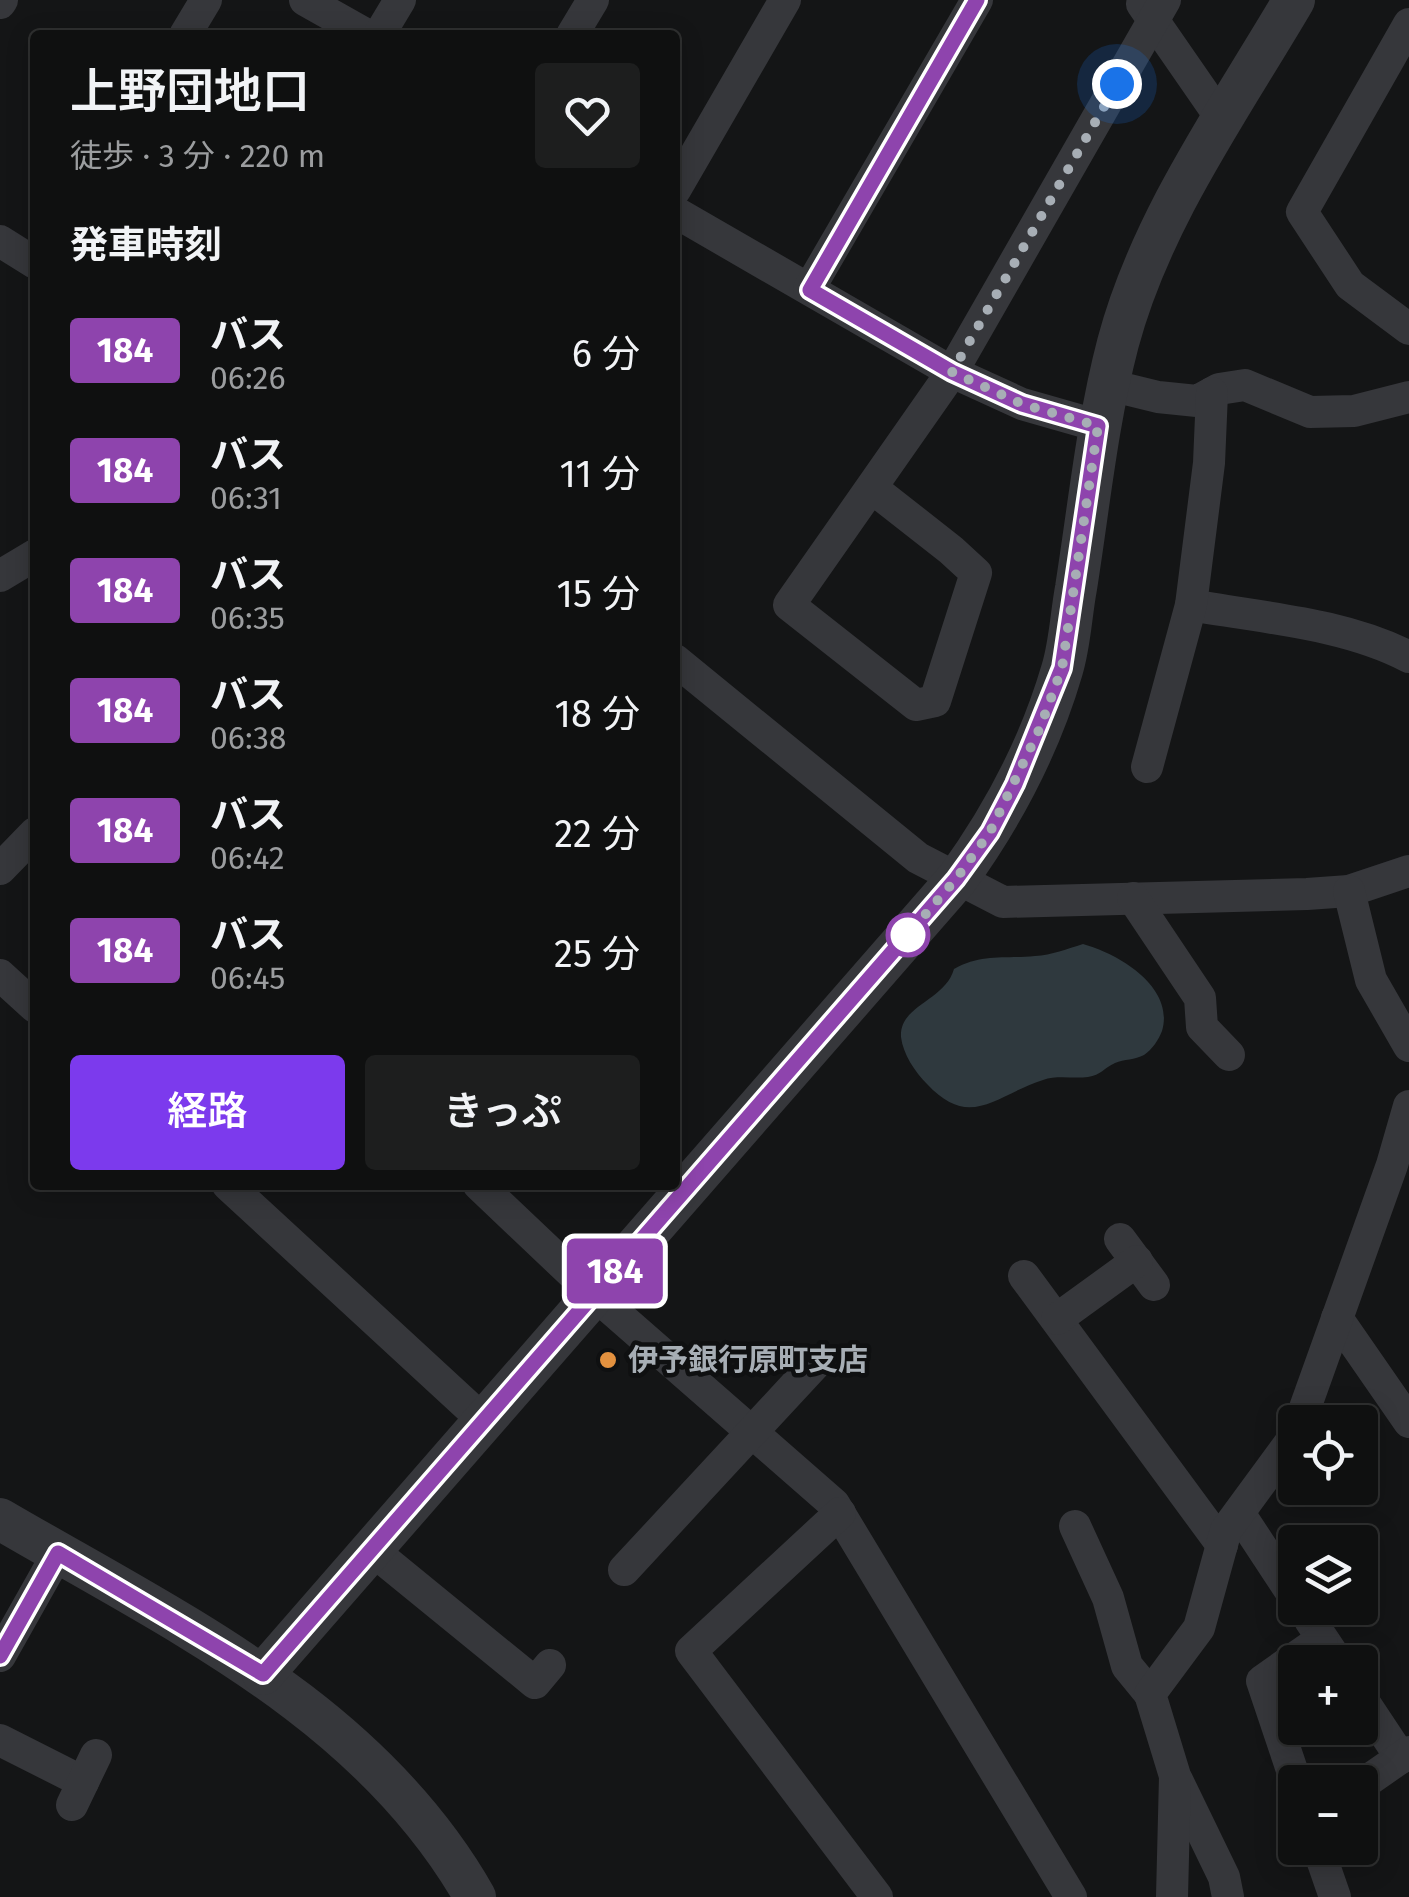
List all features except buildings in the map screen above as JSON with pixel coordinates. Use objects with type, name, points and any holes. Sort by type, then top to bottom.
[{"type":"street","points":[[188,30],[206,0]]},
{"type":"street","points":[[305,0],[358,30]]},
{"type":"street","points":[[383,30],[400,0]]},
{"type":"street","points":[[575,30],[593,0]]},
{"type":"street","points":[[680,181],[785,0]]},
{"type":"street","points":[[810,290],[977,0]]},
{"type":"street","points":[[263,1674],[956,879],[998,816],[1040,728],[1062,668],[1098,426],[1137,286],[1160,232],[1294,0]]},
{"type":"street","points":[[872,488],[976,573],[934,701],[916,705],[789,605],[952,372],[1153,7],[1223,121]]},
{"type":"street","points":[[1409,24],[1302,212],[1350,285],[1409,329]]},
{"type":"street","points":[[680,215],[952,372],[1022,404],[1098,426]]},
{"type":"street","points":[[0,241],[30,260]]},
{"type":"street","points":[[1109,385],[1158,397],[1197,400],[1245,385],[1310,412],[1354,411],[1409,397]]},
{"type":"street","points":[[1147,767],[1191,605],[1209,462],[1212,393]]},
{"type":"street","points":[[0,576],[30,557]]},
{"type":"street","points":[[1191,605],[1336,632],[1382,643],[1409,657]]},
{"type":"street","points":[[680,664],[918,858],[1002,902],[1349,890],[1409,870]]},
{"type":"street","points":[[0,869],[30,838]]},
{"type":"street","points":[[1349,890],[1371,980],[1409,1046]]},
{"type":"street","points":[[1132,898],[1200,998],[1202,1027],[1230,1055]]},
{"type":"street","points":[[0,975],[30,1002]]},
{"type":"street","points":[[1306,1405],[1409,1106]]},
{"type":"street","points":[[239,1190],[484,1421]]},
{"type":"street","points":[[484,1190],[595,1295],[834,1504],[1069,1896]]},
{"type":"street","points":[[1056,1320],[1137,1262]]},
{"type":"street","points":[[1024,1276],[1222,1545]]},
{"type":"street","points":[[1338,1318],[1409,1422]]},
{"type":"street","points":[[624,1570],[815,1364]]},
{"type":"street","points":[[1150,1694],[1199,1628],[1226,1530],[1278,1459]]},
{"type":"street","points":[[1239,1513],[1278,1572]]},
{"type":"street","points":[[840,1514],[690,1651],[876,1897]]},
{"type":"street","points":[[0,1519],[263,1674],[373,1764],[422,1819],[474,1897]]},
{"type":"street","points":[[1074,1526],[1108,1598],[1127,1666],[1150,1694],[1175,1776],[1224,1877],[1228,1897]]},
{"type":"street","points":[[372,1550],[534,1683],[550,1665]]},
{"type":"street","points":[[0,1656],[58,1553]]},
{"type":"street","points":[[1278,1674],[1262,1681],[1278,1729]]},
{"type":"street","points":[[1378,1720],[1405,1755],[1378,1774]]},
{"type":"street","points":[[0,1740],[84,1781]]},
{"type":"street","points":[[1172,1897],[1175,1776]]},
{"type":"street","points":[[1324,1865],[1335,1897]]},
{"type":"shaded area","points":[[1083,944],[1127,964],[1160,1000],[1164,1015],[1162,1031],[1147,1053],[1115,1063],[1092,1076],[1048,1079],[970,1107],[942,1098],[918,1074],[904,1050],[902,1026],[907,1017],[942,989],[954,969],[984,959],[1041,955]]},
{"type":"bus line","name":"184","points":[[0,1656],[58,1553],[263,1674],[956,879],[990,832],[1040,728],[1062,668],[1098,426],[1022,404],[952,372],[810,290],[977,0]]},
{"type":"place","name":"伊予銀行原町支店","points":[[608,1360]]},
{"type":"route","points":[[908,935],[905,938],[990,832],[1040,728],[1062,668],[1098,426],[1022,404],[952,372],[1117,84]]}]
